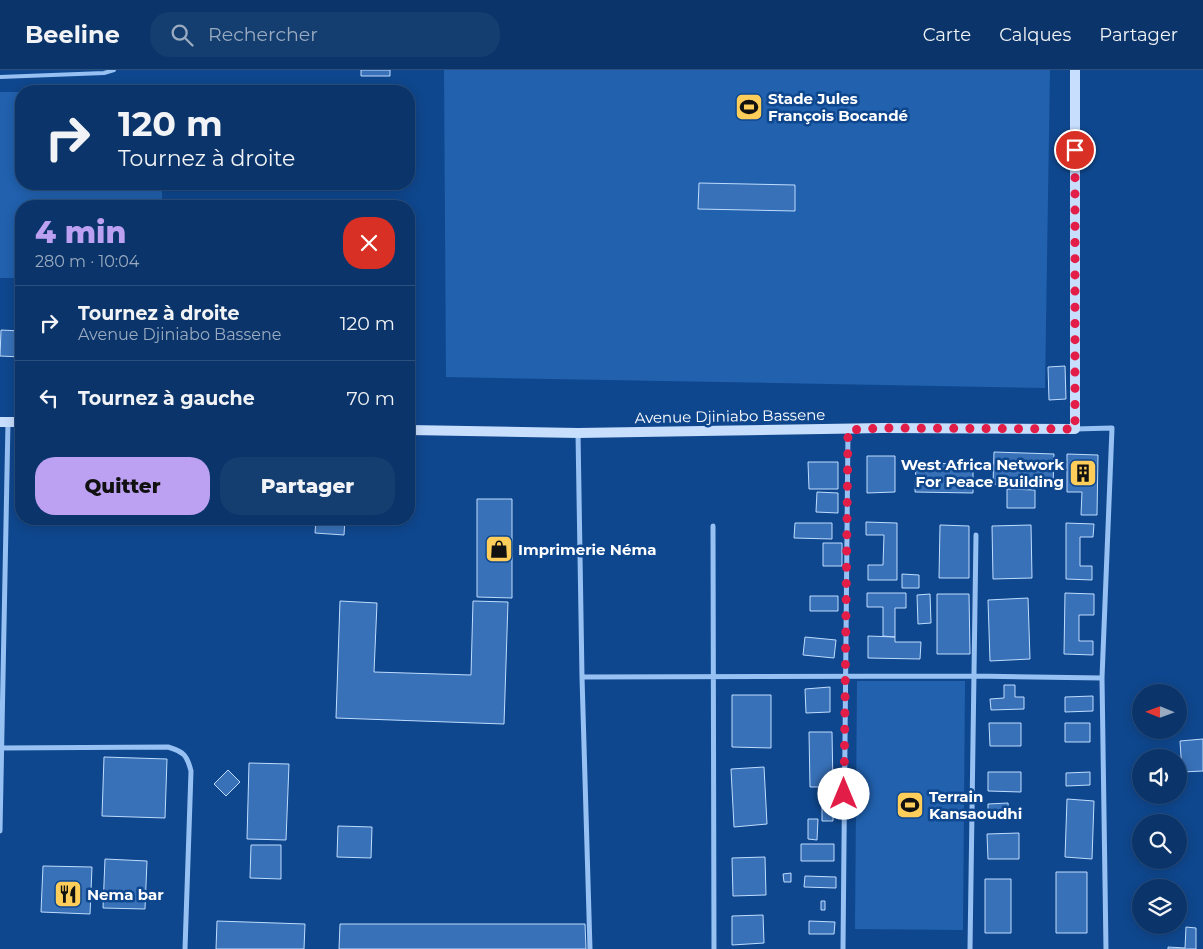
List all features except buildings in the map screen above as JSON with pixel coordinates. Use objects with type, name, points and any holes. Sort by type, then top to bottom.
[{"type":"main road","points":[[1075,70],[1075,429]]},
{"type":"main road","name":"Avenue Djiniabo Bassene","points":[[415,430],[578,433],[883,428],[1075,429]]},
{"type":"street","points":[[0,831],[4,422]]},
{"type":"street","name":"Avenue Djiniabo Bassene","points":[[1075,429],[1112,428],[1102,678]]},
{"type":"street","points":[[843,949],[848,430]]},
{"type":"street","points":[[578,433],[582,677],[590,949]]},
{"type":"street","points":[[713,526],[714,949]]},
{"type":"street","points":[[970,949],[976,535]]},
{"type":"street","points":[[582,677],[974,676],[1102,678],[1106,949]]},
{"type":"street","points":[[1,748],[168,747],[179,750],[188,758],[192,771],[185,949]]},
{"type":"lane","points":[[0,77],[104,73],[114,70]]},
{"type":"shaded area","points":[[444,70],[1050,70],[1045,388],[446,377]]},
{"type":"shaded area","points":[[0,92],[15,92],[15,190],[162,190],[162,200],[15,200],[15,278],[0,278]]},
{"type":"shaded area","name":"Terrain Kansaoudhi","points":[[857,681],[965,681],[963,930],[855,929]]},
{"type":"place","name":"Stade Jules François Bocandé","points":[[749,107]]},
{"type":"place","name":"West Africa Network For Peace Building","points":[[1083,473]]},
{"type":"place","name":"Imprimerie Néma","points":[[499,549]]},
{"type":"place","name":"Terrain Kansaoudhi","points":[[910,805]]},
{"type":"place","name":"Nema bar","points":[[68,894]]},
{"type":"route","points":[[844,794],[848,430],[883,428],[1075,429],[1075,150]]}]
